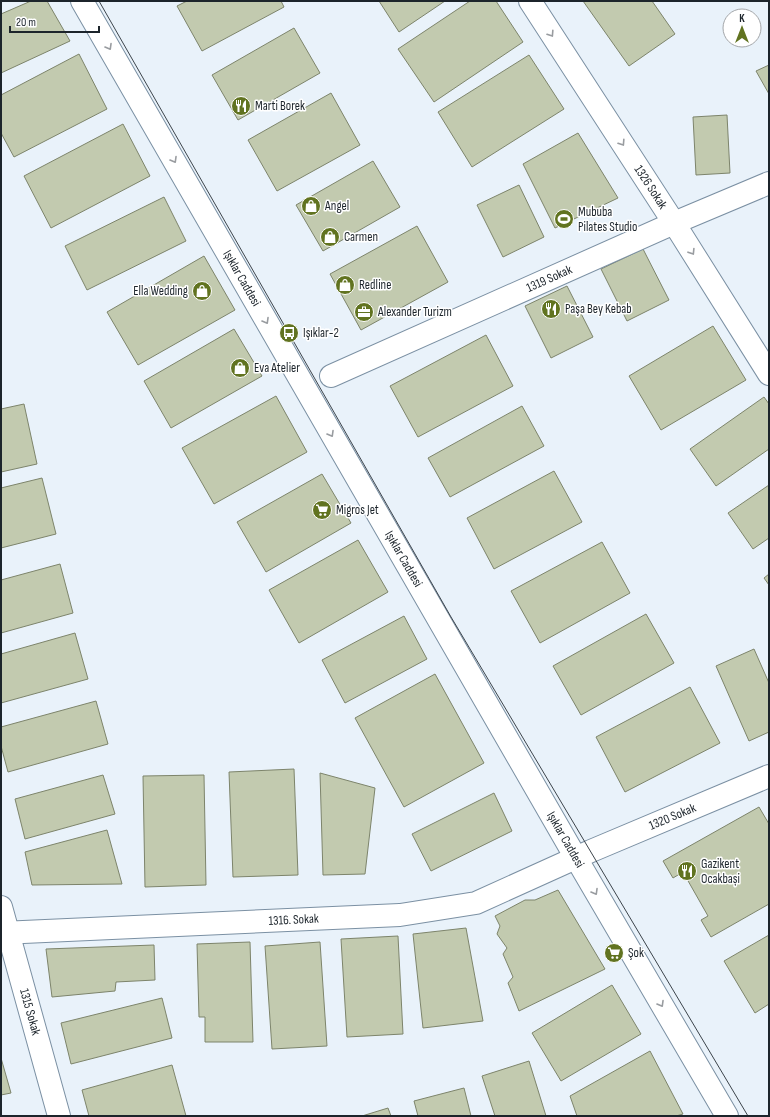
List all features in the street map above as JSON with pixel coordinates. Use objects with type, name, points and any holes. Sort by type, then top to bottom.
[{"type":"street","name":"Işıklar Caddesi","points":[[82,1],[576,858],[727,1116]]},
{"type":"street","name":"1326 Sokak","points":[[530,1],[674,223],[769,374]]},
{"type":"street","name":"1319 Sokak","points":[[331,376],[674,223],[769,183]]},
{"type":"street","name":"1320 Sokak","points":[[576,858],[769,776]]},
{"type":"street","name":"1316. Sokak","points":[[5,933],[400,914],[476,903],[576,858]]},
{"type":"street","name":"1315 Sokak","points":[[1,908],[5,933],[59,1116]]},
{"type":"building","points":[[31,1],[47,1],[70,41],[1,73],[1,14]]},
{"type":"building","points":[[187,1],[281,1],[284,7],[202,51],[177,6]]},
{"type":"building","points":[[379,1],[445,1],[399,32]]},
{"type":"building","points":[[470,1],[496,1],[523,42],[434,102],[398,49]]},
{"type":"building","points":[[583,1],[652,1],[675,34],[629,66]]},
{"type":"building","points":[[294,28],[320,73],[238,120],[212,75]]},
{"type":"building","points":[[79,54],[107,109],[14,157],[1,133],[1,95]]},
{"type":"building","points":[[529,55],[564,109],[472,167],[438,112]]},
{"type":"building","points":[[769,65],[769,94],[756,71]]},
{"type":"building","points":[[331,93],[360,145],[277,191],[248,140]]},
{"type":"building","points":[[727,115],[730,173],[696,175],[693,117]]},
{"type":"building","points":[[123,124],[150,176],[51,228],[24,176]]},
{"type":"building","points":[[578,133],[618,198],[555,228],[523,164]]},
{"type":"building","points":[[373,161],[400,207],[323,251],[296,205]]},
{"type":"building","points":[[519,185],[544,237],[503,257],[477,205]]},
{"type":"building","points":[[164,197],[186,241],[87,290],[65,246]]},
{"type":"building","points":[[417,226],[448,282],[361,330],[330,274]]},
{"type":"building","points":[[643,249],[669,300],[627,321],[601,269]]},
{"type":"building","points":[[204,256],[235,310],[138,365],[107,312]]},
{"type":"building","points":[[567,286],[593,337],[551,358],[525,306]]},
{"type":"building","points":[[713,326],[746,380],[661,430],[629,376]]},
{"type":"building","points":[[234,329],[262,376],[171,428],[144,381]]},
{"type":"building","points":[[486,335],[513,386],[418,437],[390,386]]},
{"type":"building","points":[[276,396],[307,452],[214,504],[182,448]]},
{"type":"building","points":[[764,397],[769,404],[769,449],[716,486],[690,449]]},
{"type":"building","points":[[24,404],[37,464],[1,472],[1,409]]},
{"type":"building","points":[[522,406],[544,446],[450,497],[428,458]]},
{"type":"building","points":[[554,471],[582,522],[494,569],[467,518]]},
{"type":"building","points":[[322,474],[351,523],[266,572],[237,522]]},
{"type":"building","points":[[42,478],[56,534],[1,548],[1,488]]},
{"type":"building","points":[[769,485],[769,538],[753,549],[728,513]]},
{"type":"building","points":[[358,540],[388,592],[299,643],[269,590]]},
{"type":"building","points":[[602,542],[630,593],[540,643],[511,591]]},
{"type":"building","points":[[60,564],[73,613],[1,633],[1,580]]},
{"type":"building","points":[[769,574],[769,585],[764,578]]},
{"type":"building","points":[[646,614],[674,663],[581,715],[553,666]]},
{"type":"building","points":[[404,616],[427,659],[345,703],[322,660]]},
{"type":"building","points":[[75,633],[88,679],[1,703],[1,654]]},
{"type":"building","points":[[754,649],[769,683],[769,732],[749,741],[716,666]]},
{"type":"building","points":[[435,674],[484,763],[404,807],[355,718]]},
{"type":"building","points":[[690,687],[720,743],[625,792],[596,737]]},
{"type":"building","points":[[96,701],[108,744],[8,772],[1,746],[1,727]]},
{"type":"building","points":[[294,769],[298,875],[233,877],[229,772]]},
{"type":"building","points":[[320,773],[375,788],[365,874],[323,875]]},
{"type":"building","points":[[103,775],[115,814],[25,839],[15,799]]},
{"type":"building","points":[[204,775],[206,885],[145,887],[143,776]]},
{"type":"building","points":[[494,793],[512,831],[431,871],[412,834]]},
{"type":"building","points":[[759,807],[769,824],[769,904],[711,937],[701,920],[708,916],[683,872],[673,878],[663,861]]},
{"type":"building","points":[[107,830],[122,884],[32,885],[25,852]]},
{"type":"building","points":[[558,890],[605,969],[519,1011],[508,983],[513,977],[503,954],[507,948],[497,934],[500,926],[495,916],[525,900],[535,900]]},
{"type":"building","points":[[466,928],[483,1021],[423,1028],[413,934]]},
{"type":"building","points":[[769,935],[769,1004],[755,1013],[724,961]]},
{"type":"building","points":[[398,936],[403,1034],[347,1037],[341,939]]},
{"type":"building","points":[[250,942],[253,1042],[205,1042],[205,1017],[199,1017],[197,944]]},
{"type":"building","points":[[320,942],[327,1046],[272,1049],[265,946]]},
{"type":"building","points":[[154,945],[155,980],[116,982],[115,991],[52,997],[46,949]]},
{"type":"building","points":[[612,985],[641,1034],[561,1081],[532,1033]]},
{"type":"building","points":[[162,998],[172,1038],[71,1064],[61,1023]]},
{"type":"building","points":[[650,1051],[683,1114],[676,1116],[577,1116],[570,1096]]},
{"type":"building","points":[[1,1058],[11,1093],[1,1095]]},
{"type":"building","points":[[529,1061],[546,1116],[495,1116],[482,1076]]},
{"type":"building","points":[[172,1065],[186,1116],[89,1116],[82,1090]]},
{"type":"building","points":[[464,1088],[471,1116],[418,1116],[414,1101]]},
{"type":"building","points":[[388,1108],[391,1116],[362,1116]]},
{"type":"tram line","points":[[99,1],[451,617],[748,1116]]},
{"type":"place","name":"Marti Borek","points":[[241,106]]},
{"type":"place","name":"Angel","points":[[311,206]]},
{"type":"place","name":"Mububa Pilates Studio","points":[[564,219]]},
{"type":"place","name":"Carmen","points":[[330,237]]},
{"type":"place","name":"Redline","points":[[345,285]]},
{"type":"place","name":"Ella Wedding","points":[[202,291]]},
{"type":"place","name":"Paşa Bey Kebab","points":[[551,309]]},
{"type":"place","name":"Alexander Turizm","points":[[364,312]]},
{"type":"place","name":"Işıklar-2","points":[[289,333]]},
{"type":"place","name":"Eva Atelier","points":[[240,368]]},
{"type":"place","name":"Migros Jet","points":[[322,510]]},
{"type":"place","name":"Gazikent Ocakbași","points":[[687,871]]},
{"type":"place","name":"Şok","points":[[614,953]]}]
